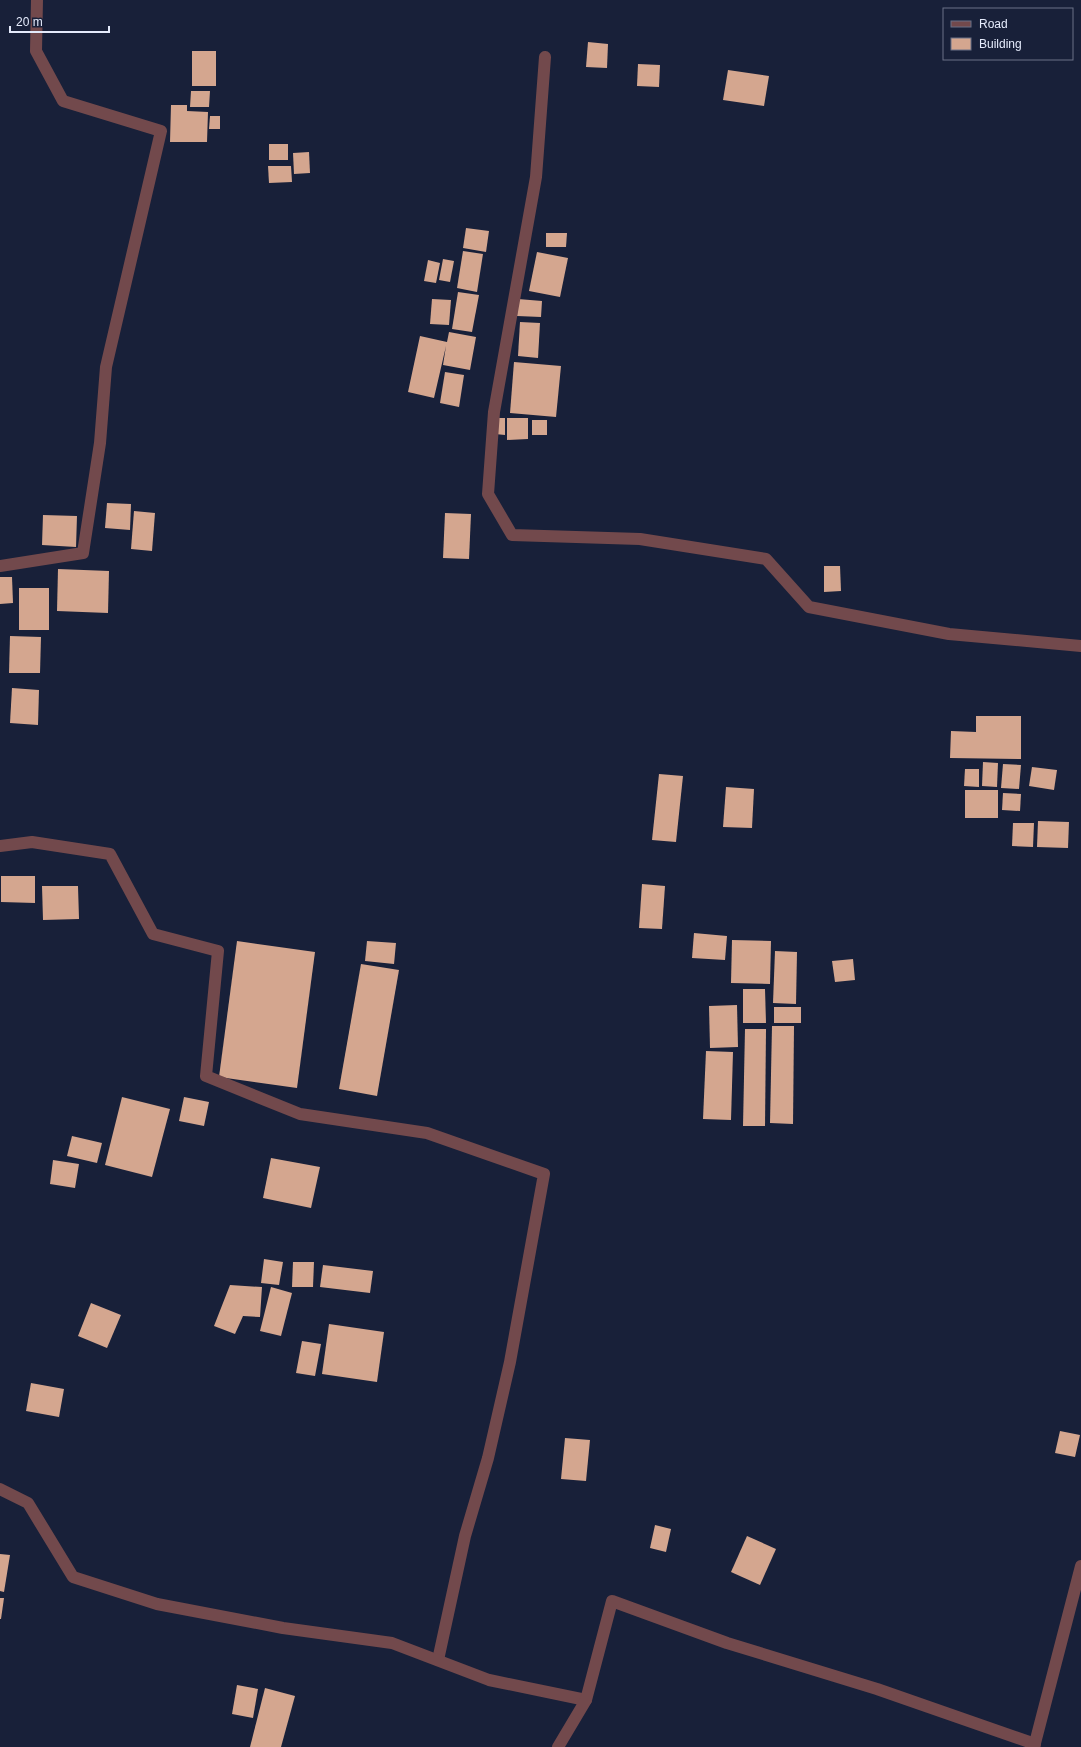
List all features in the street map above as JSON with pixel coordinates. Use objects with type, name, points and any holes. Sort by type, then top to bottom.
[{"type":"street","points":[[0,566],[83,552],[100,443],[106,367],[162,131],[63,102],[36,51],[37,0]]},
{"type":"street","points":[[545,57],[536,177],[494,412],[488,494],[512,535],[640,539],[766,559],[809,607],[949,634],[1081,646]]},
{"type":"street","points":[[0,846],[32,842],[110,854],[153,934],[218,951],[206,1076],[300,1114],[427,1134],[544,1174],[510,1362],[488,1458],[465,1536],[438,1660]]},
{"type":"street","points":[[0,1488],[28,1503],[73,1577],[158,1604],[283,1628],[392,1644],[489,1680],[586,1700]]},
{"type":"street","points":[[558,1747],[586,1700],[612,1601],[727,1644],[877,1689],[1034,1746],[1081,1566]]},
{"type":"building","points":[[588,42],[608,44],[607,68],[586,67]]},
{"type":"building","points":[[192,51],[216,51],[216,86],[192,86]]},
{"type":"building","points":[[638,64],[660,65],[659,87],[637,86]]},
{"type":"building","points":[[728,70],[769,76],[764,106],[723,100]]},
{"type":"building","points":[[191,91],[210,91],[209,107],[190,107]]},
{"type":"building","points":[[171,105],[187,105],[187,111],[208,112],[207,142],[170,142]]},
{"type":"building","points":[[210,116],[220,116],[220,129],[209,129]]},
{"type":"building","points":[[269,144],[288,144],[288,160],[269,160]]},
{"type":"building","points":[[309,152],[310,173],[294,174],[293,153]]},
{"type":"building","points":[[268,166],[291,166],[292,182],[269,183]]},
{"type":"building","points":[[466,228],[489,231],[486,252],[463,248]]},
{"type":"building","points":[[546,233],[567,233],[566,247],[546,247]]},
{"type":"building","points":[[463,251],[483,254],[477,292],[457,288]]},
{"type":"building","points":[[537,252],[568,258],[560,297],[529,291]]},
{"type":"building","points":[[443,259],[454,261],[450,282],[439,280]]},
{"type":"building","points":[[428,260],[440,263],[436,283],[424,281]]},
{"type":"building","points":[[458,292],[479,295],[472,332],[452,329]]},
{"type":"building","points":[[432,299],[451,300],[449,325],[430,324]]},
{"type":"building","points":[[518,299],[542,301],[541,317],[517,316]]},
{"type":"building","points":[[520,322],[540,323],[538,358],[518,356]]},
{"type":"building","points":[[449,332],[476,337],[470,370],[443,365],[446,346],[434,398],[408,392],[420,336],[447,342]]},
{"type":"building","points":[[514,362],[561,366],[556,417],[510,413]]},
{"type":"building","points":[[445,372],[464,375],[459,407],[440,403]]},
{"type":"building","points":[[495,418],[505,418],[505,435],[495,434]]},
{"type":"building","points":[[507,418],[528,418],[528,439],[507,440]]},
{"type":"building","points":[[532,420],[547,420],[547,435],[532,435]]},
{"type":"building","points":[[107,503],[131,504],[130,530],[105,528]]},
{"type":"building","points":[[134,511],[155,513],[152,551],[131,549]]},
{"type":"building","points":[[445,513],[471,514],[469,559],[443,558]]},
{"type":"building","points":[[43,515],[77,516],[76,547],[42,545]]},
{"type":"building","points":[[824,566],[840,566],[841,591],[824,592]]},
{"type":"building","points":[[58,569],[109,571],[108,613],[57,611]]},
{"type":"building","points":[[0,577],[12,577],[13,603],[0,604]]},
{"type":"building","points":[[19,588],[49,588],[49,630],[19,630]]},
{"type":"building","points":[[10,636],[41,637],[40,673],[9,673]]},
{"type":"building","points":[[12,688],[39,690],[38,725],[10,723]]},
{"type":"building","points":[[976,716],[1021,716],[1021,759],[950,758],[951,731],[976,732]]},
{"type":"building","points":[[983,762],[998,763],[997,787],[982,786]]},
{"type":"building","points":[[1003,764],[1021,765],[1019,789],[1001,788]]},
{"type":"building","points":[[1032,767],[1057,770],[1054,790],[1029,786]]},
{"type":"building","points":[[965,769],[979,769],[979,787],[964,786]]},
{"type":"building","points":[[659,774],[683,776],[676,842],[652,840]]},
{"type":"building","points":[[726,787],[754,789],[752,828],[723,827]]},
{"type":"building","points":[[965,790],[998,790],[998,818],[965,818]]},
{"type":"building","points":[[1003,793],[1021,794],[1020,811],[1002,810]]},
{"type":"building","points":[[1038,821],[1069,822],[1068,848],[1037,847]]},
{"type":"building","points":[[1013,823],[1034,823],[1033,847],[1012,846]]},
{"type":"building","points":[[1,876],[35,876],[35,903],[1,902]]},
{"type":"building","points":[[642,884],[665,886],[662,929],[639,928]]},
{"type":"building","points":[[42,886],[78,886],[79,919],[43,920]]},
{"type":"building","points":[[694,933],[727,936],[725,960],[692,958]]},
{"type":"building","points":[[732,940],[771,941],[770,984],[731,983]]},
{"type":"building","points":[[237,941],[315,952],[297,1088],[219,1077]]},
{"type":"building","points":[[367,941],[396,943],[394,964],[365,961]]},
{"type":"building","points":[[775,951],[797,952],[796,1004],[773,1003]]},
{"type":"building","points":[[853,959],[855,980],[835,982],[832,961]]},
{"type":"building","points":[[361,964],[399,970],[377,1096],[339,1089]]},
{"type":"building","points":[[743,989],[765,989],[766,1023],[743,1023]]},
{"type":"building","points":[[737,1005],[738,1047],[710,1048],[709,1006]]},
{"type":"building","points":[[774,1007],[801,1007],[801,1023],[774,1023]]},
{"type":"building","points":[[772,1026],[794,1026],[793,1124],[770,1123]]},
{"type":"building","points":[[745,1029],[766,1029],[765,1126],[743,1126]]},
{"type":"building","points":[[706,1051],[733,1052],[731,1120],[703,1119]]},
{"type":"building","points":[[122,1097],[170,1109],[152,1177],[105,1165]]},
{"type":"building","points":[[184,1097],[209,1102],[204,1126],[179,1121]]},
{"type":"building","points":[[72,1136],[102,1143],[97,1163],[67,1156]]},
{"type":"building","points":[[271,1158],[320,1167],[311,1208],[263,1198]]},
{"type":"building","points":[[53,1160],[79,1164],[75,1188],[50,1184]]},
{"type":"building","points":[[264,1259],[283,1262],[279,1285],[261,1283]]},
{"type":"building","points":[[293,1262],[314,1262],[313,1287],[292,1287]]},
{"type":"building","points":[[323,1265],[373,1271],[370,1293],[320,1287]]},
{"type":"building","points":[[230,1285],[262,1287],[260,1317],[243,1316],[235,1334],[214,1326]]},
{"type":"building","points":[[271,1287],[292,1293],[281,1336],[260,1331]]},
{"type":"building","points":[[91,1303],[121,1315],[107,1348],[78,1336]]},
{"type":"building","points":[[329,1324],[384,1332],[377,1382],[322,1374]]},
{"type":"building","points":[[302,1341],[321,1344],[315,1376],[296,1373]]},
{"type":"building","points":[[31,1383],[64,1389],[59,1417],[26,1411]]},
{"type":"building","points":[[1060,1431],[1080,1435],[1075,1457],[1055,1453]]},
{"type":"building","points":[[565,1438],[590,1440],[586,1481],[561,1479]]},
{"type":"building","points":[[655,1525],[671,1529],[666,1552],[650,1548]]},
{"type":"building","points":[[747,1536],[776,1549],[760,1585],[731,1572]]},
{"type":"building","points":[[0,1554],[10,1555],[4,1592],[0,1591]]},
{"type":"building","points":[[0,1598],[4,1598],[1,1619],[0,1619]]},
{"type":"building","points":[[237,1685],[258,1689],[253,1718],[232,1714]]},
{"type":"building","points":[[265,1688],[295,1696],[281,1747],[250,1747]]}]
